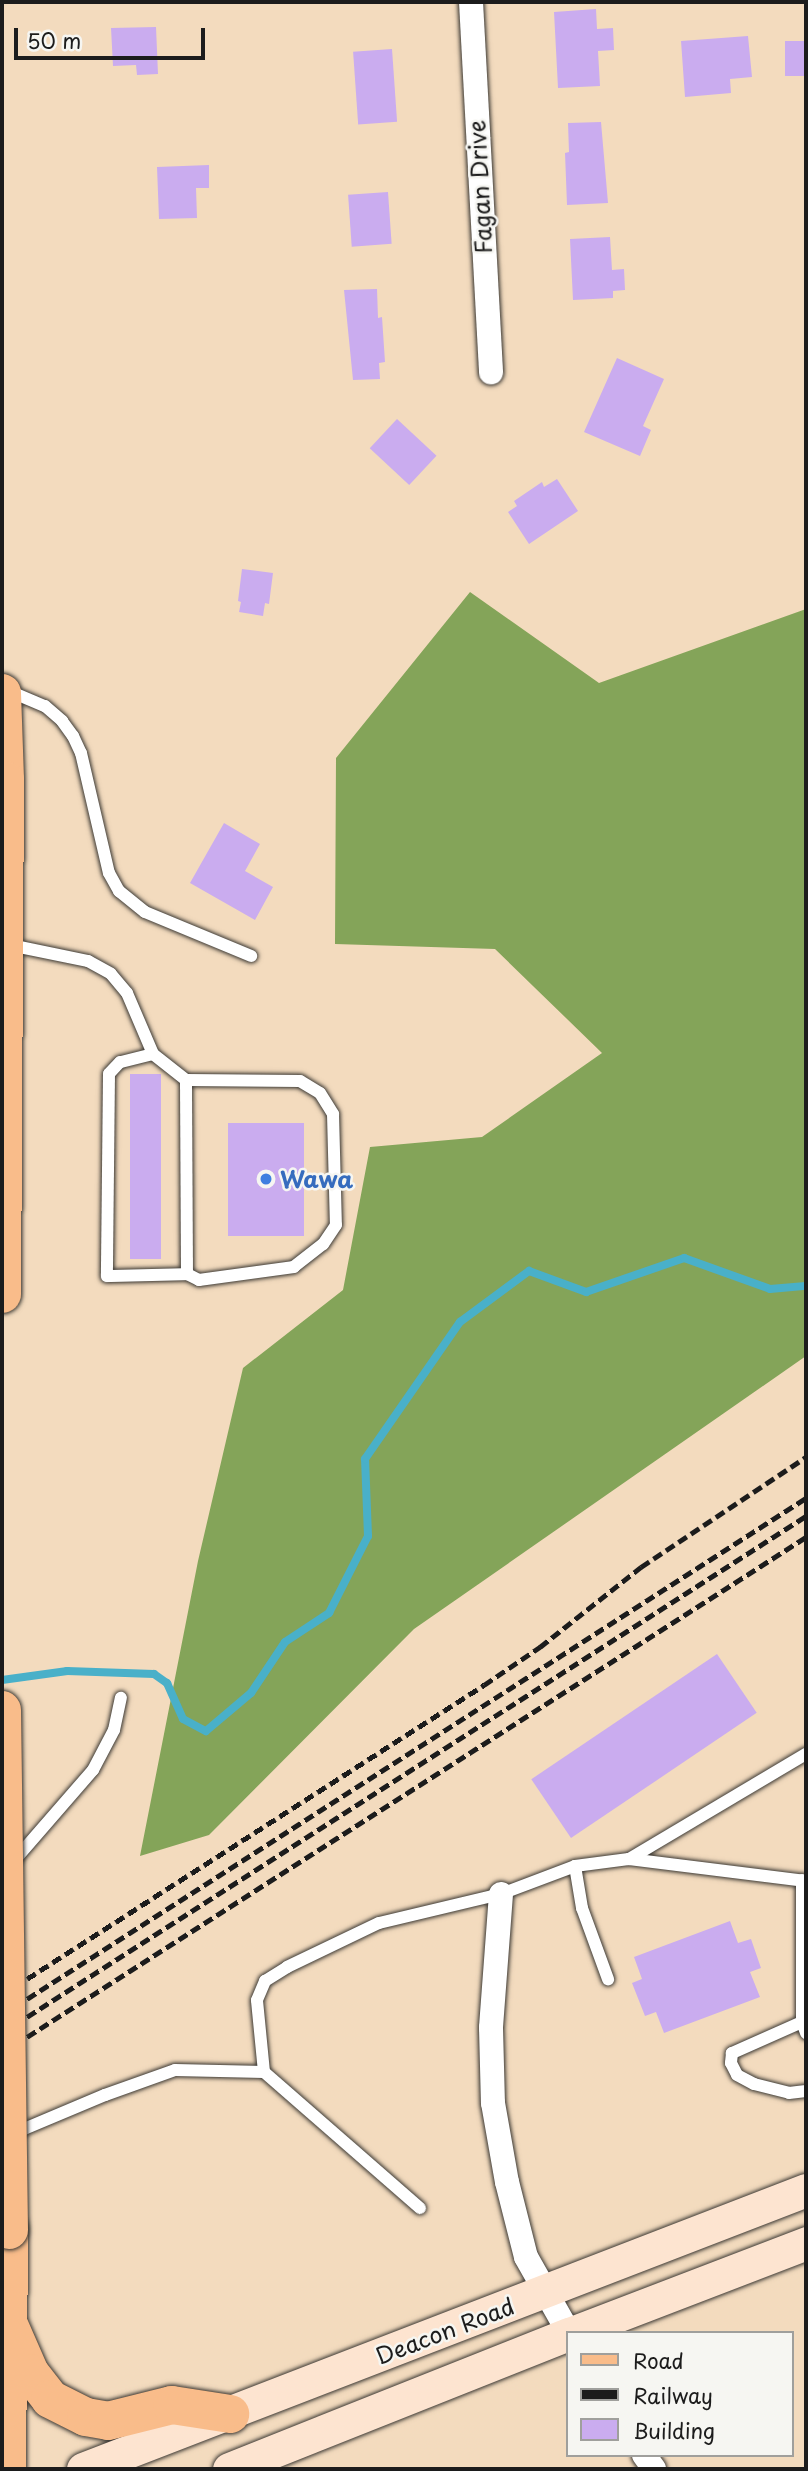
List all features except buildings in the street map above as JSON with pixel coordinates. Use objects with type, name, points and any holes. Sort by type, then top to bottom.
[{"type":"main road","points":[[2,690],[5,780],[2,1294]]},
{"type":"main road","points":[[2,1710],[10,2327],[7,2469]]},
{"type":"main road","name":"Deacon Road","points":[[83,2469],[806,2190]]},
{"type":"main road","name":"Deacon Road","points":[[575,2331],[806,2243]]},
{"type":"main road","points":[[10,2327],[30,2373],[50,2399],[86,2417],[108,2421],[172,2405],[230,2414]]},
{"type":"main road","name":"Deacon Road","points":[[229,2469],[566,2335]]},
{"type":"street","name":"Fagan Drive","points":[[471,2],[491,372]]},
{"type":"street","points":[[501,1894],[491,2028],[493,2103],[507,2182],[526,2257],[569,2331]]},
{"type":"lane","points":[[2,690],[45,706],[62,721],[73,736],[81,753],[109,873],[119,891],[145,912],[251,956]]},
{"type":"lane","points":[[2,944],[88,961],[111,974],[127,993],[153,1054],[186,1080],[300,1081],[320,1093],[333,1114],[336,1225],[323,1244],[294,1268],[199,1280],[187,1274],[107,1276],[109,1074],[120,1062],[153,1054]]},
{"type":"lane","points":[[186,1080],[187,1274]]},
{"type":"lane","points":[[2,1875],[93,1770],[114,1730],[121,1698]]},
{"type":"lane","points":[[629,1859],[806,1754]]},
{"type":"lane","points":[[264,2072],[257,2000],[265,1981],[327,1947],[379,1923],[501,1894],[575,1866],[629,1859],[804,1880],[804,2028],[732,2053],[731,2063],[737,2075],[754,2084],[789,2093],[806,2091]]},
{"type":"lane","points":[[575,1866],[582,1908],[608,1979]]},
{"type":"lane","points":[[2,2145],[24,2129],[175,2070],[264,2072],[420,2208]]},
{"type":"green space","points":[[470,592],[599,683],[806,609],[806,1356],[414,1629],[209,1835],[140,1856],[198,1561],[243,1368],[343,1290],[370,1147],[482,1137],[602,1053],[495,949],[335,944],[336,758]]},
{"type":"waterway","points":[[2,1680],[67,1671],[154,1674],[167,1683],[183,1719],[206,1731],[251,1693],[285,1642],[329,1613],[368,1536],[365,1459],[460,1322],[529,1271],[586,1292],[684,1258],[770,1289],[806,1286]]},
{"type":"railway","points":[[2,1995],[484,1685],[540,1647],[641,1567],[806,1457]]},
{"type":"railway","points":[[2,2015],[806,1498]]},
{"type":"railway","points":[[2,2033],[806,1516]]},
{"type":"railway","points":[[2,2053],[806,1537]]},
{"type":"place","name":"Wawa","points":[[266,1179]]}]
